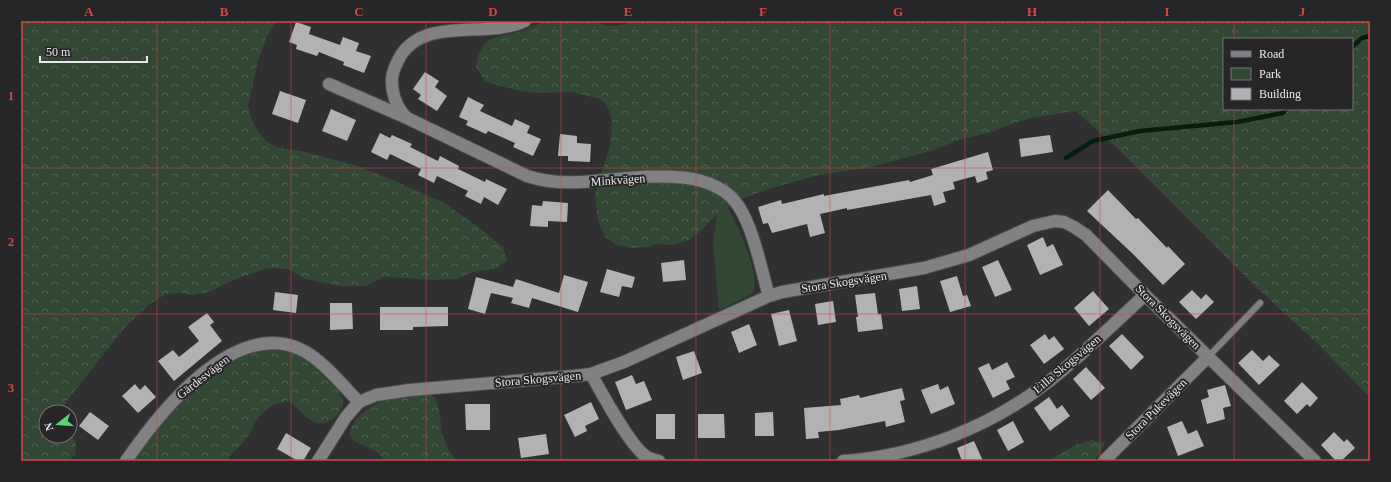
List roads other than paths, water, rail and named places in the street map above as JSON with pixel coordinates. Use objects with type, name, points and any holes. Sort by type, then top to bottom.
[{"type":"street","points":[[407,118],[401,112],[394,97],[392,77],[398,59],[405,49],[411,44],[430,34],[440,32],[496,29],[525,21]]},
{"type":"street","name":"Minkvägen","points":[[329,84],[407,118],[538,180],[550,182],[580,182],[671,176],[688,177],[714,185],[732,198],[745,216],[768,296]]},
{"type":"street","name":"Stora Skogsvägen","points":[[318,461],[346,417],[359,402],[385,392],[591,374],[624,362],[768,296],[782,292],[901,273],[938,265],[969,255],[1033,226],[1054,221],[1064,222],[1074,226],[1086,235],[1145,295],[1315,461]]},
{"type":"street","name":"Lilla Skogsvägen","points":[[844,461],[882,456],[910,450],[938,441],[963,432],[1012,407],[1047,383],[1145,295]]},
{"type":"street","name":"Gärdesvägen","points":[[126,461],[158,416],[179,394],[221,360],[245,348],[274,343],[300,349],[316,360],[359,402]]},
{"type":"street","name":"Stora Pukevägen","points":[[1104,461],[1208,357]]},
{"type":"street","points":[[591,374],[628,436],[638,449],[647,457],[659,461]]},
{"type":"lane","points":[[1208,357],[1260,304]]},
{"type":"waterway","points":[[1353,46],[1362,38],[1370,36]]},
{"type":"waterway","points":[[1066,158],[1093,141],[1140,131],[1237,122],[1283,113],[1285,110]]}]
